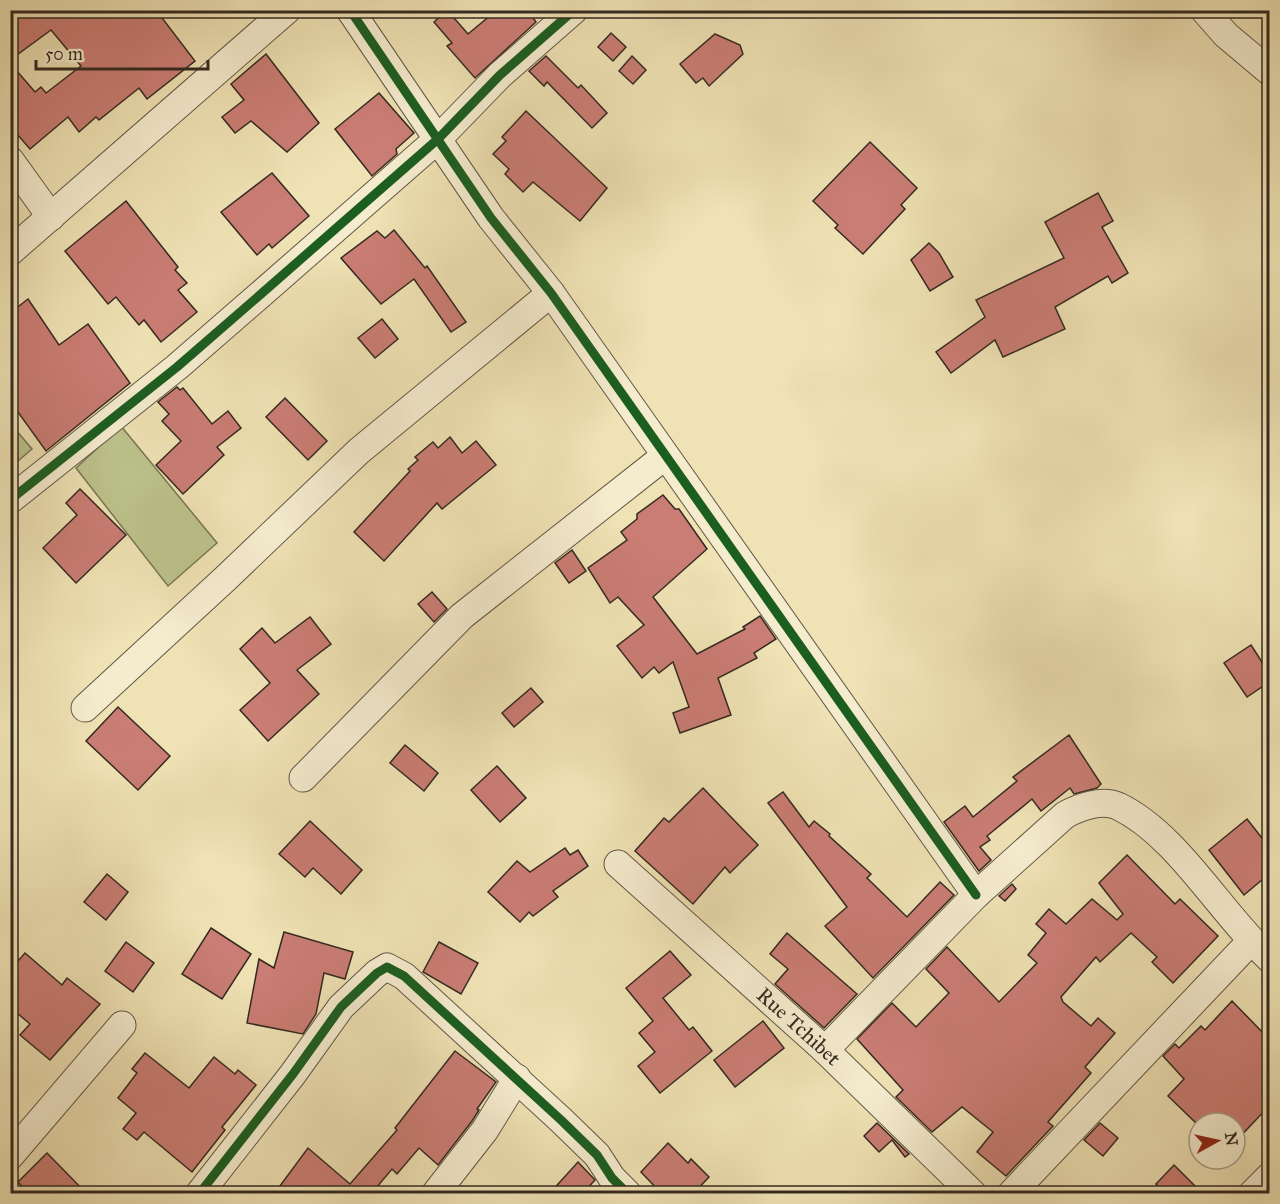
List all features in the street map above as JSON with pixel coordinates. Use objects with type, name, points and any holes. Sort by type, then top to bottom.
[{"type":"street","points":[[10,252],[287,10]]},
{"type":"street","points":[[350,10],[491,218],[551,293],[976,895]]},
{"type":"street","points":[[1204,10],[1226,35],[1269,72]]},
{"type":"street","points":[[10,500],[185,360],[438,139],[557,16]]},
{"type":"street","points":[[10,160],[51,217]]},
{"type":"street","points":[[84,708],[226,578],[359,451],[551,293]]},
{"type":"street","points":[[303,778],[462,616],[665,456]]},
{"type":"street","points":[[825,1050],[976,895],[1065,814],[1081,806],[1116,805],[1162,837],[1260,950],[1011,1194]]},
{"type":"street","name":"Rue Tchibet","points":[[618,864],[825,1050],[973,1194]]},
{"type":"street","points":[[199,1194],[293,1074],[341,1007],[382,969],[387,968],[404,976],[517,1078],[597,1155],[611,1188]]},
{"type":"street","points":[[10,1156],[122,1025]]},
{"type":"street","points":[[435,1194],[484,1130],[517,1078]]},
{"type":"street","points":[[1252,1194],[1269,1176]]},
{"type":"green space","points":[[10,423],[32,449],[11,467],[10,467]]},
{"type":"green space","points":[[121,426],[217,543],[168,586],[76,468]]},
{"type":"building","points":[[10,10],[156,10],[195,61],[147,99],[139,88],[99,120],[96,117],[79,132],[68,117],[30,149],[10,126],[10,63],[35,92],[41,87],[46,93],[81,66],[51,30],[10,60]]},
{"type":"building","points":[[447,10],[468,34],[497,10],[527,10],[536,22],[475,78],[447,46],[452,43],[434,22]]},
{"type":"building","points":[[611,33],[626,47],[613,61],[598,47]]},
{"type":"building","points":[[715,34],[740,45],[743,54],[709,86],[703,78],[696,83],[680,64]]},
{"type":"building","points":[[266,54],[319,123],[287,152],[251,121],[235,133],[222,117],[244,100],[231,84]]},
{"type":"building","points":[[546,56],[578,88],[581,85],[607,113],[592,128],[547,82],[544,86],[529,71]]},
{"type":"building","points":[[632,56],[646,70],[633,84],[619,71]]},
{"type":"building","points":[[379,93],[414,133],[396,149],[397,154],[372,176],[335,129]]},
{"type":"building","points":[[526,111],[607,188],[580,221],[533,182],[523,192],[505,174],[509,169],[493,154],[506,141],[502,137]]},
{"type":"building","points":[[870,142],[917,188],[901,205],[905,209],[863,254],[835,228],[838,225],[813,201]]},
{"type":"building","points":[[272,173],[309,216],[272,248],[269,244],[257,255],[221,212]]},
{"type":"building","points":[[1098,193],[1113,221],[1102,227],[1128,273],[1112,283],[1108,276],[1055,307],[1065,329],[1003,357],[995,340],[951,373],[936,352],[985,317],[976,300],[1064,258],[1045,222]]},
{"type":"building","points":[[126,201],[178,267],[175,270],[187,283],[178,290],[197,312],[161,342],[144,320],[139,325],[116,297],[108,304],[65,251]]},
{"type":"building","points":[[394,230],[425,268],[427,266],[466,322],[451,332],[414,279],[381,304],[341,258],[377,231],[385,238]]},
{"type":"building","points":[[929,243],[939,253],[953,277],[930,291],[911,260]]},
{"type":"building","points":[[28,299],[59,345],[88,324],[130,383],[46,451],[10,401],[10,313]]},
{"type":"building","points":[[382,319],[398,339],[375,358],[358,338]]},
{"type":"building","points":[[177,387],[180,390],[183,388],[212,424],[228,411],[241,428],[217,447],[224,455],[183,494],[156,465],[181,441],[162,421],[169,414],[158,402]]},
{"type":"building","points":[[285,398],[327,441],[308,460],[266,417]]},
{"type":"building","points":[[450,437],[462,453],[476,441],[496,465],[442,509],[437,503],[384,561],[354,532],[410,471],[408,469],[418,460],[415,457],[433,442],[438,448]]},
{"type":"building","points":[[80,489],[126,535],[76,583],[43,548],[77,515],[66,503]]},
{"type":"building","points":[[663,495],[675,509],[679,509],[707,549],[653,597],[697,654],[745,629],[743,627],[760,616],[776,639],[754,653],[757,658],[718,678],[731,715],[680,733],[673,713],[689,707],[673,662],[659,673],[654,667],[642,678],[617,646],[644,625],[618,597],[610,603],[588,568],[627,540],[621,532],[637,519],[637,514]]},
{"type":"building","points":[[572,550],[586,571],[569,583],[555,563]]},
{"type":"building","points":[[432,592],[447,609],[434,622],[418,604]]},
{"type":"building","points":[[310,617],[331,644],[297,670],[319,694],[268,741],[240,710],[270,683],[240,649],[262,628],[275,643]]},
{"type":"building","points":[[1251,645],[1269,673],[1269,682],[1247,697],[1224,663]]},
{"type":"building","points":[[531,688],[543,702],[514,727],[502,713]]},
{"type":"building","points":[[118,707],[170,756],[138,790],[86,741]]},
{"type":"building","points":[[1069,735],[1101,784],[1097,788],[1074,794],[1070,788],[1041,811],[1032,799],[987,836],[990,840],[980,847],[991,860],[979,871],[944,822],[965,806],[973,817],[1017,781],[1013,777]]},
{"type":"building","points":[[405,745],[438,773],[424,791],[390,763]]},
{"type":"building","points":[[497,766],[526,798],[500,822],[471,790]]},
{"type":"building","points":[[703,788],[758,845],[730,873],[725,867],[693,904],[635,851],[664,818],[669,822]]},
{"type":"building","points":[[783,792],[809,827],[814,821],[830,834],[829,836],[871,874],[867,878],[907,917],[940,882],[954,895],[873,978],[825,926],[847,907],[768,803]]},
{"type":"building","points":[[1247,819],[1269,847],[1269,874],[1244,895],[1209,850]]},
{"type":"building","points":[[310,821],[362,870],[341,894],[313,868],[305,877],[279,854]]},
{"type":"building","points":[[565,848],[570,855],[578,850],[588,866],[553,891],[558,897],[533,916],[529,912],[520,922],[488,892],[517,861],[530,872]]},
{"type":"building","points":[[1127,855],[1175,904],[1180,899],[1218,936],[1173,983],[1152,962],[1157,957],[1131,933],[1100,962],[1096,957],[1061,997],[1063,1002],[1091,1026],[1098,1018],[1115,1033],[1085,1067],[1091,1073],[1048,1122],[1053,1126],[1006,1176],[977,1152],[993,1132],[962,1107],[932,1132],[896,1097],[903,1090],[857,1039],[892,1003],[916,1027],[949,993],[926,969],[947,947],[999,1002],[1037,963],[1028,955],[1046,933],[1036,924],[1049,909],[1066,924],[1092,899],[1117,920],[1123,914],[1099,883]]},
{"type":"building","points":[[107,874],[128,892],[106,920],[84,902]]},
{"type":"building","points":[[1012,884],[1016,889],[1005,901],[999,896]]},
{"type":"building","points":[[211,928],[251,954],[222,999],[182,974]]},
{"type":"building","points":[[284,932],[353,952],[345,979],[324,973],[316,1014],[303,1034],[247,1023],[259,959],[274,968]]},
{"type":"building","points":[[787,933],[857,994],[824,1028],[775,984],[788,969],[770,954]]},
{"type":"building","points":[[126,942],[154,963],[133,992],[105,971]]},
{"type":"building","points":[[439,942],[478,963],[461,994],[423,972]]},
{"type":"building","points":[[670,951],[691,975],[663,998],[689,1030],[693,1027],[712,1051],[660,1093],[638,1066],[655,1052],[639,1033],[653,1021],[626,988]]},
{"type":"building","points":[[25,953],[62,985],[67,978],[100,1004],[50,1060],[20,1035],[30,1024],[10,1007],[10,970]]},
{"type":"building","points":[[1232,1001],[1269,1039],[1269,1106],[1247,1129],[1247,1111],[1187,1111],[1187,1114],[1168,1096],[1184,1079],[1163,1056],[1175,1044],[1179,1048],[1201,1026],[1205,1030]]},
{"type":"building","points":[[763,1021],[784,1048],[735,1087],[714,1060]]},
{"type":"building","points":[[455,1051],[496,1082],[477,1109],[479,1110],[472,1121],[438,1165],[419,1148],[397,1174],[392,1169],[371,1194],[274,1194],[308,1148],[350,1184],[397,1130],[395,1128]]},
{"type":"building","points":[[145,1053],[189,1088],[214,1057],[235,1074],[238,1070],[256,1085],[222,1127],[225,1130],[192,1172],[144,1132],[137,1140],[123,1129],[136,1113],[118,1098],[137,1073],[132,1069]]},
{"type":"building","points":[[877,1123],[909,1154],[905,1157],[892,1140],[879,1152],[864,1136]]},
{"type":"building","points":[[1100,1123],[1118,1138],[1103,1156],[1084,1140]]},
{"type":"building","points":[[668,1143],[688,1163],[691,1159],[709,1177],[693,1194],[662,1194],[641,1172]]},
{"type":"building","points":[[47,1153],[87,1194],[29,1194],[18,1182]]},
{"type":"building","points":[[578,1162],[595,1180],[582,1194],[549,1194]]},
{"type":"building","points":[[1174,1165],[1203,1194],[1165,1194],[1156,1184]]},
{"type":"cycle path","points":[[350,10],[491,218],[551,293],[976,895]]},
{"type":"cycle path","points":[[10,500],[177,367],[438,139],[500,75],[574,10]]},
{"type":"cycle path","points":[[199,1194],[293,1074],[341,1007],[377,973],[387,967],[404,976],[561,1120],[597,1155],[612,1178],[628,1194]]}]
